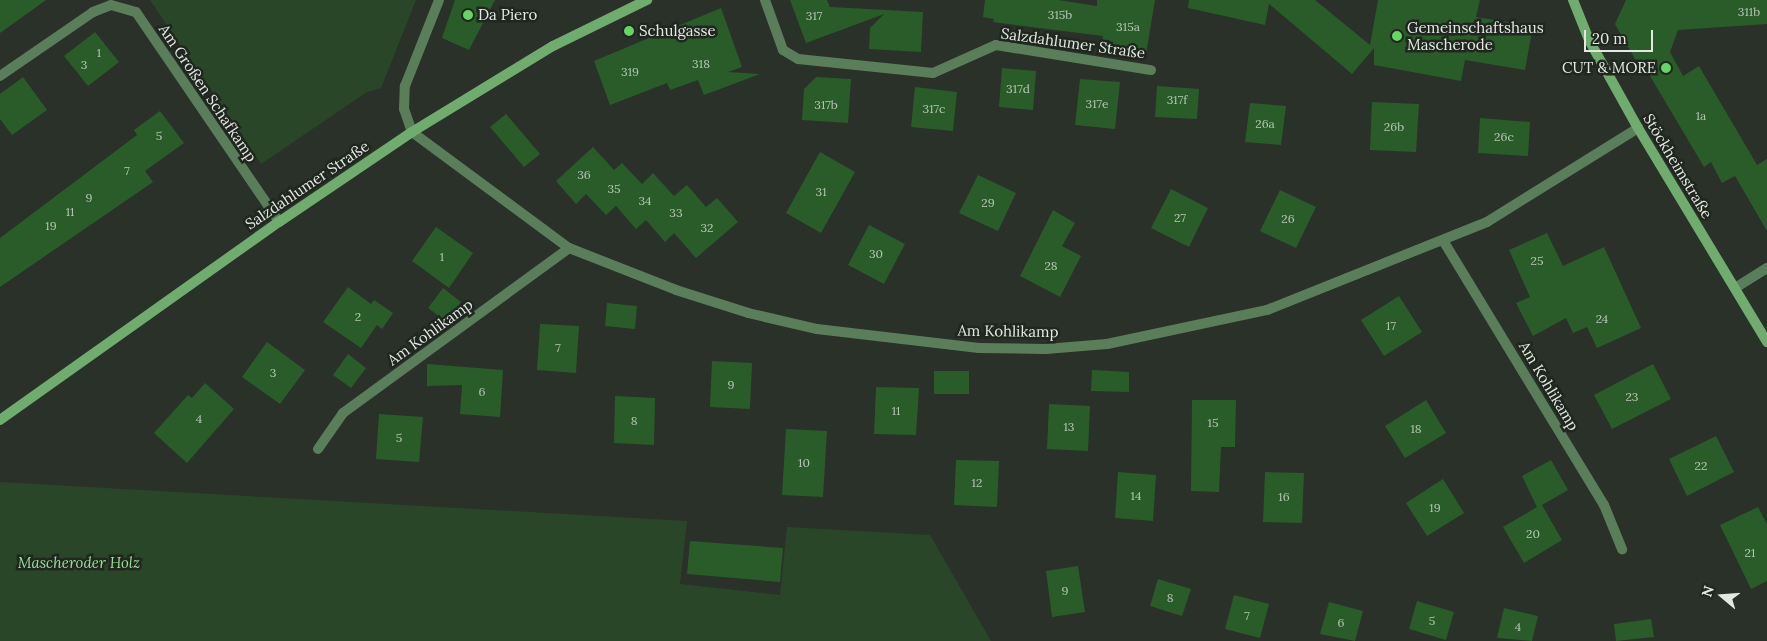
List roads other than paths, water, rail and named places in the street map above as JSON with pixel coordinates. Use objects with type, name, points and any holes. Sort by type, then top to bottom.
[{"type":"main road","name":"Salzdahlumer Straße","points":[[0,420],[279,222],[412,132],[560,41],[647,0]]},
{"type":"main road","name":"Stöckheimstraße","points":[[1573,0],[1589,40],[1638,128],[1767,342]]},
{"type":"street","points":[[412,132],[404,109],[405,86],[439,0]]},
{"type":"street","name":"Salzdahlumer Straße","points":[[765,0],[783,50],[798,60],[933,73],[996,45],[1151,70]]},
{"type":"street","name":"Am Großen Schafkamp","points":[[0,76],[93,12],[111,5],[136,12],[279,222]]},
{"type":"street","name":"Am Kohlikamp","points":[[412,132],[569,248],[676,290],[748,313],[817,329],[979,348],[1046,349],[1106,344],[1267,310],[1444,242],[1487,222],[1638,128]]},
{"type":"street","name":"Am Kohlikamp","points":[[1444,242],[1604,505],[1622,548]]},
{"type":"street","name":"Am Kohlikamp","points":[[318,449],[343,413],[569,248]]},
{"type":"street","points":[[1735,288],[1767,268]]},
{"type":"place","name":"Da Piero","points":[[468,15]]},
{"type":"place","name":"Schulgasse","points":[[629,31]]},
{"type":"place","name":"Gemeinschaftshaus Mascherode","points":[[1397,36]]},
{"type":"place","name":"CUT & MORE","points":[[1666,68]]},
{"type":"park label","name":"Mascheroder Holz","points":[[79,563]]}]
